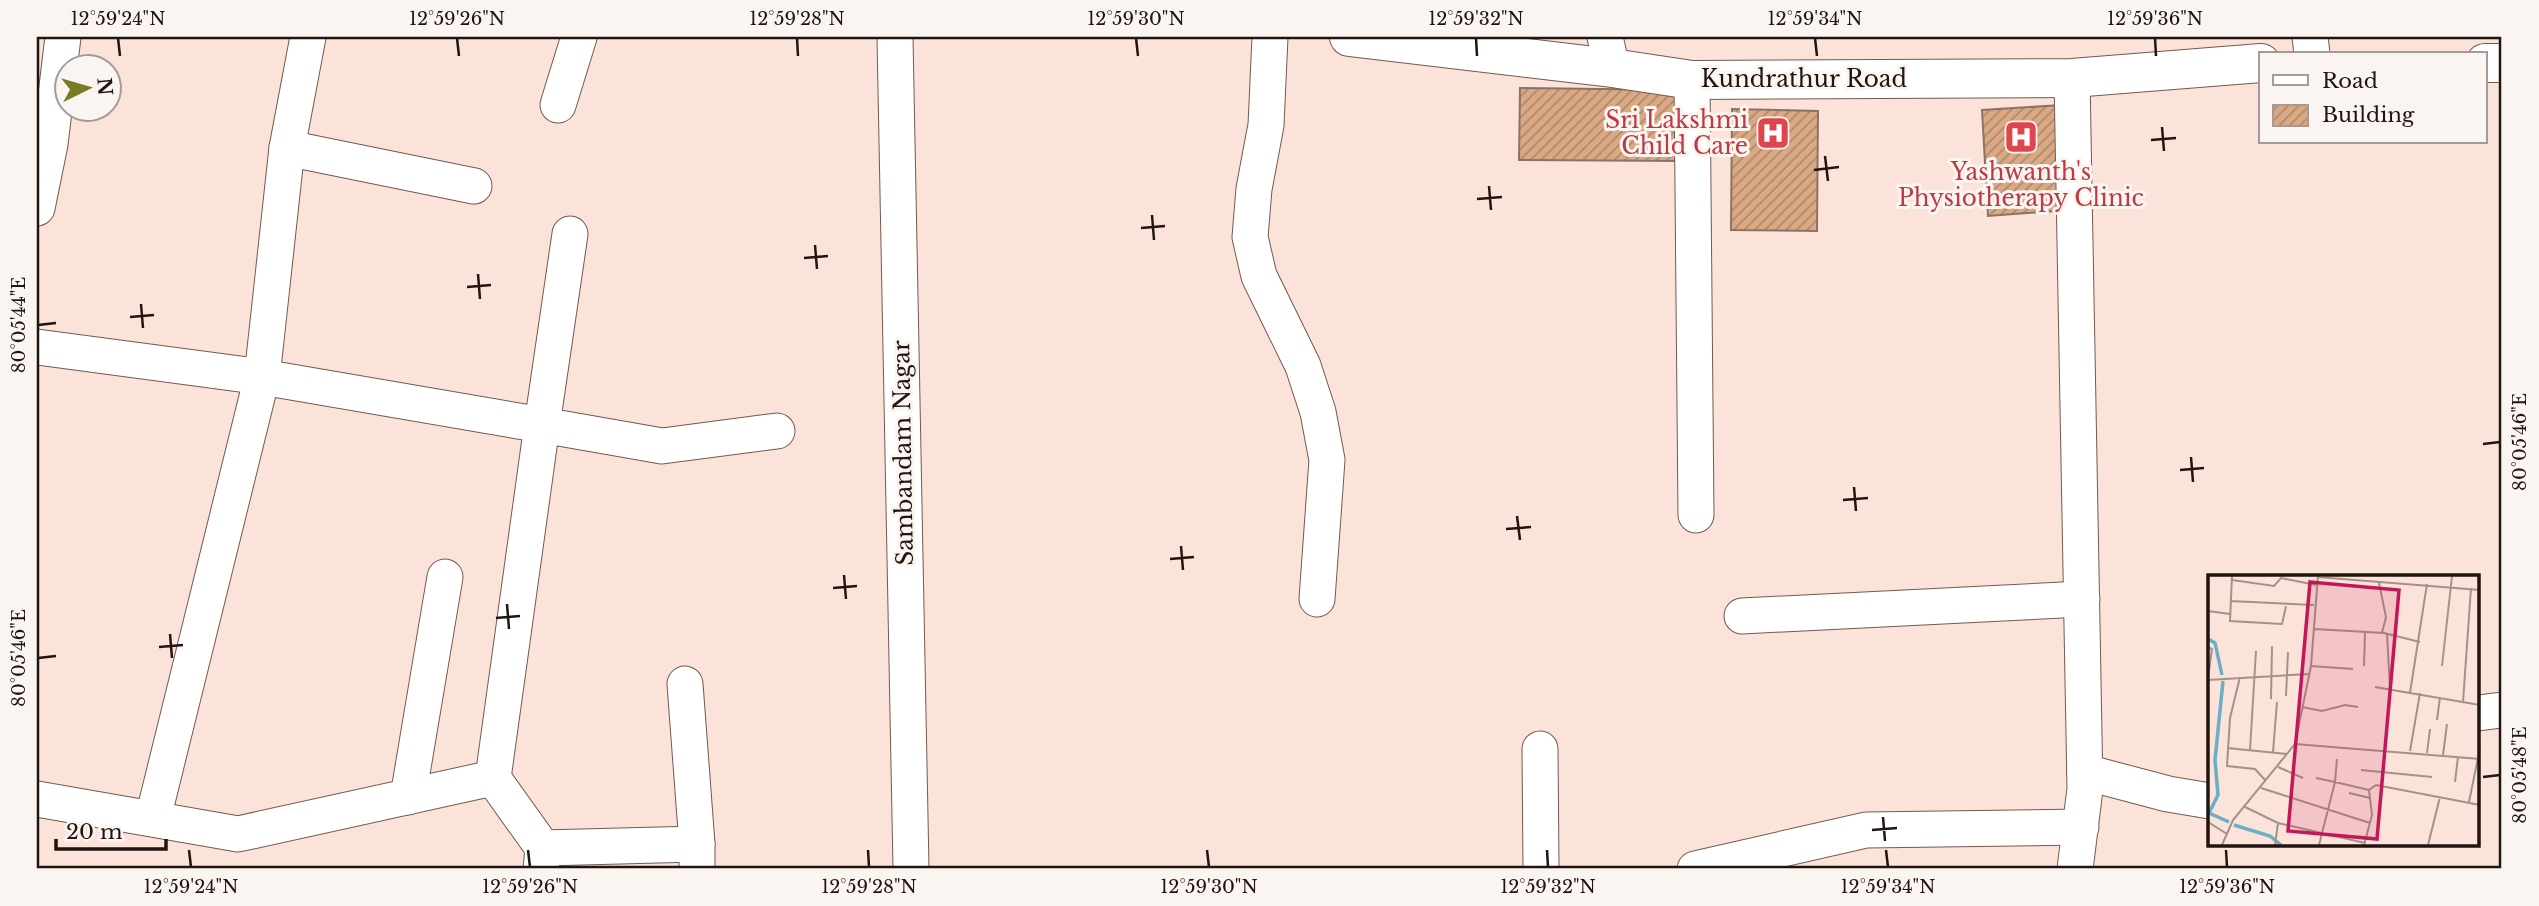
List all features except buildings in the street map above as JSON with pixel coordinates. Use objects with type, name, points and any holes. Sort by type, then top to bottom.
[{"type":"street","points":[[37,208],[50,144],[63,37]]},
{"type":"street","points":[[153,818],[262,377],[287,148],[308,37]]},
{"type":"street","points":[[558,105],[579,37]]},
{"type":"street","name":"Sambandam Nagar","points":[[895,37],[911,869]]},
{"type":"street","points":[[1270,37],[1266,125],[1254,189],[1250,237],[1259,276],[1307,377],[1318,412],[1327,460],[1317,598]]},
{"type":"street","name":"Kundrathur Road","points":[[1349,37],[1609,52],[1692,80],[2072,78],[2259,63]]},
{"type":"street","points":[[2072,78],[2085,781],[2075,869]]},
{"type":"street","points":[[1692,80],[1696,515]]},
{"type":"street","points":[[287,148],[474,186]]},
{"type":"street","points":[[569,234],[493,778],[542,859],[697,857],[685,684]]},
{"type":"street","points":[[37,347],[262,377],[662,446],[777,431]]},
{"type":"street","points":[[408,797],[445,577]]},
{"type":"street","points":[[1742,617],[2082,599]]},
{"type":"street","points":[[2480,713],[2502,710]]},
{"type":"street","points":[[1540,749],[1541,869]]},
{"type":"street","points":[[37,799],[238,834],[493,778]]},
{"type":"street","points":[[2085,781],[2208,801]]},
{"type":"street","points":[[1695,869],[1866,830],[2081,827]]},
{"type":"place","name":"Sri Lakshmi Child Care","points":[[1773,133]]},
{"type":"place","name":"Yashwanth's Physiotherapy Clinic","points":[[2021,137]]}]
